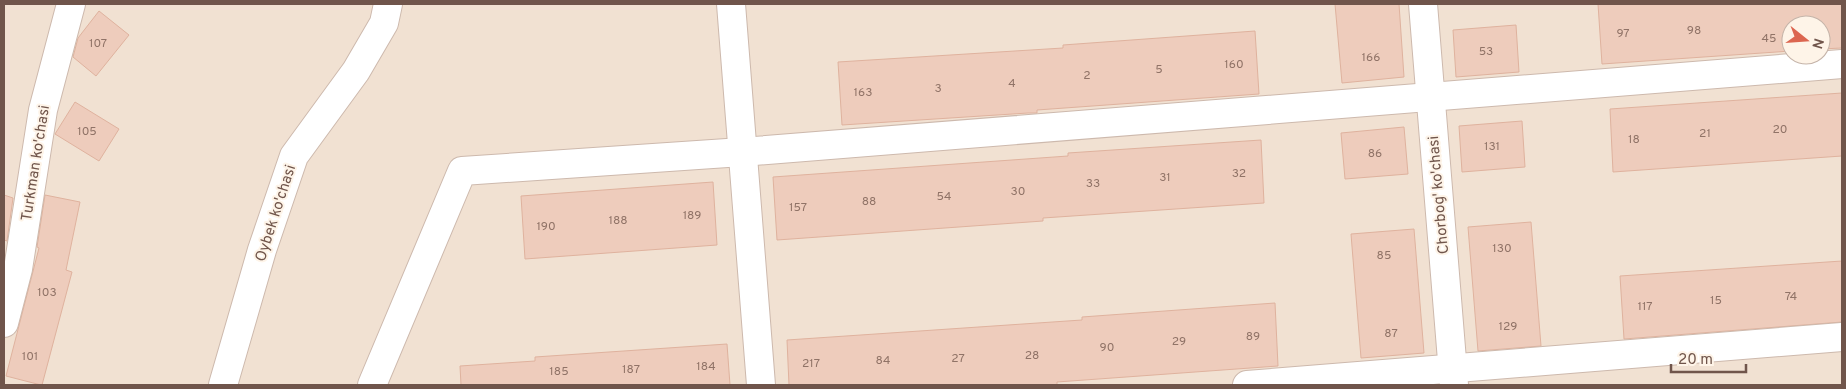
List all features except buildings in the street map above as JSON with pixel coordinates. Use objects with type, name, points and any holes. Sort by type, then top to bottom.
[{"type":"street","name":"Turkman ko'chasi","points":[[4,323],[18,269],[43,110],[71,4]]},
{"type":"street","name":"Oybek ko'chasi","points":[[223,385],[262,250],[294,156],[356,71],[384,23],[388,4]]},
{"type":"street","points":[[731,4],[761,385]]},
{"type":"street","name":"Chorbog' ko'chasi","points":[[1423,4],[1453,377]]},
{"type":"street","points":[[372,385],[462,171],[742,152],[1842,64]]},
{"type":"street","points":[[1247,385],[1453,377],[1842,336]]},
{"type":"shaded area","points":[[4,4],[1842,4],[1842,385],[4,385]]}]
